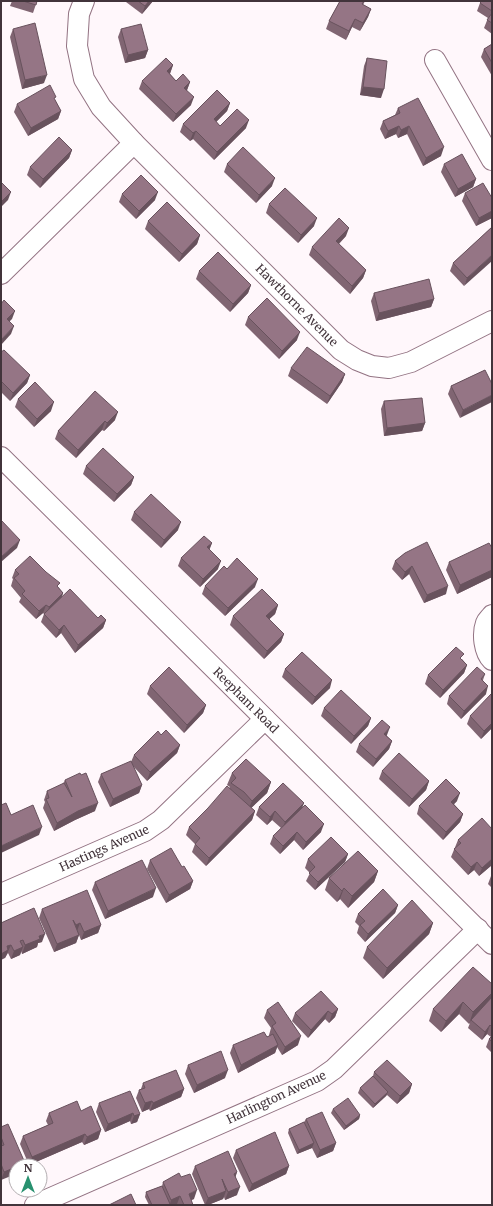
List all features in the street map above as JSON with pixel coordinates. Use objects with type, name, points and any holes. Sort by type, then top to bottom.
[{"type":"street","name":"Hawthorne Avenue","points":[[84,1],[79,14],[77,46],[84,78],[101,107],[134,143],[341,350],[357,360],[372,366],[389,368],[411,362],[492,321]]},
{"type":"street","points":[[435,60],[492,160]]},
{"type":"street","points":[[1,274],[134,143]]},
{"type":"street","name":"Reepham Road","points":[[1,457],[492,944]]},
{"type":"street","points":[[492,615],[486,623],[484,638],[488,656],[492,660]]},
{"type":"street","name":"Hastings Avenue","points":[[1,894],[146,831],[161,820],[265,719]]},
{"type":"street","name":"Harlington Avenue","points":[[35,1205],[317,1081],[334,1069],[478,929]]},
{"type":"building","points":[[23,1],[37,1],[36,5]]},
{"type":"building","points":[[138,1],[149,1],[145,6]]},
{"type":"building","points":[[340,1],[364,1],[362,4],[371,9],[363,23],[355,19],[349,31],[329,21]]},
{"type":"building","points":[[482,1],[492,1],[492,11],[480,3]]},
{"type":"building","points":[[492,13],[492,23],[487,20]]},
{"type":"building","points":[[35,23],[47,75],[25,80],[13,29]]},
{"type":"building","points":[[141,24],[148,50],[128,55],[121,29]]},
{"type":"building","points":[[492,44],[492,63],[484,49]]},
{"type":"building","points":[[166,58],[173,65],[167,71],[176,81],[183,74],[190,82],[184,88],[194,97],[176,114],[142,81]]},
{"type":"building","points":[[367,58],[387,61],[384,89],[363,87]]},
{"type":"building","points":[[50,85],[56,97],[54,98],[61,111],[31,128],[17,104]]},
{"type":"building","points":[[217,90],[230,103],[214,119],[220,126],[237,109],[249,120],[217,152],[196,131],[193,133],[183,124]]},
{"type":"building","points":[[418,98],[444,147],[426,158],[409,126],[401,130],[399,126],[388,131],[383,121],[400,113],[398,108]]},
{"type":"building","points":[[59,137],[72,150],[43,179],[30,167]]},
{"type":"building","points":[[243,147],[275,178],[259,195],[227,164]]},
{"type":"building","points":[[462,154],[476,179],[458,189],[444,164]]},
{"type":"building","points":[[141,175],[158,192],[139,211],[122,194]]},
{"type":"building","points":[[1,182],[11,192],[1,202]]},
{"type":"building","points":[[483,183],[492,198],[492,211],[479,218],[465,193]]},
{"type":"building","points":[[285,188],[317,218],[301,235],[269,204]]},
{"type":"building","points":[[167,202],[200,235],[182,254],[148,221]]},
{"type":"building","points":[[339,218],[349,228],[336,241],[366,270],[352,286],[312,247]]},
{"type":"building","points":[[492,227],[492,255],[467,278],[453,263]]},
{"type":"building","points":[[218,252],[251,285],[233,304],[199,271]]},
{"type":"building","points":[[429,279],[434,299],[379,313],[374,293]]},
{"type":"building","points":[[267,298],[300,332],[282,351],[248,317]]},
{"type":"building","points":[[4,300],[15,311],[7,319],[14,326],[1,340],[1,304]]},
{"type":"building","points":[[307,347],[345,374],[330,396],[291,368]]},
{"type":"building","points":[[4,350],[30,375],[13,393],[1,381],[1,352]]},
{"type":"building","points":[[485,370],[492,384],[492,395],[463,410],[451,386]]},
{"type":"building","points":[[35,382],[54,402],[37,419],[18,399]]},
{"type":"building","points":[[95,391],[118,412],[107,423],[105,421],[78,450],[58,431]]},
{"type":"building","points":[[422,398],[425,423],[387,428],[384,401]]},
{"type":"building","points":[[103,448],[134,477],[117,494],[86,466]]},
{"type":"building","points":[[151,494],[181,522],[164,540],[134,512]]},
{"type":"building","points":[[1,520],[20,540],[1,557]]},
{"type":"building","points":[[204,536],[212,543],[207,547],[221,561],[203,579],[181,558]]},
{"type":"building","points":[[427,542],[448,586],[427,595],[412,566],[405,572],[395,561],[405,553]]},
{"type":"building","points":[[489,543],[492,548],[492,570],[460,585],[449,562]]},
{"type":"building","points":[[30,556],[60,583],[57,586],[63,593],[49,607],[46,605],[39,611],[22,594],[25,591],[14,578],[19,574],[15,570]]},
{"type":"building","points":[[237,558],[258,579],[228,608],[205,586],[224,566],[227,569]]},
{"type":"building","points":[[70,589],[98,618],[101,615],[106,620],[78,645],[64,625],[59,630],[44,614]]},
{"type":"building","points":[[262,589],[278,605],[266,616],[284,634],[267,651],[233,616]]},
{"type":"building","points":[[456,647],[464,654],[460,658],[467,665],[443,690],[428,675]]},
{"type":"building","points":[[302,652],[332,680],[315,697],[285,669]]},
{"type":"building","points":[[169,667],[206,705],[187,725],[150,686]]},
{"type":"building","points":[[477,667],[485,674],[481,679],[488,686],[464,711],[449,696]]},
{"type":"building","points":[[341,690],[371,718],[354,736],[324,708]]},
{"type":"building","points":[[492,693],[492,723],[484,731],[470,716]]},
{"type":"building","points":[[382,720],[390,727],[384,734],[392,741],[376,759],[359,744]]},
{"type":"building","points":[[166,730],[180,745],[150,772],[134,755],[158,731],[161,735]]},
{"type":"building","points":[[399,753],[429,781],[412,799],[382,771]]},
{"type":"building","points":[[246,759],[271,782],[252,801],[244,792],[231,783],[236,778],[232,773]]},
{"type":"building","points":[[131,761],[142,785],[113,799],[101,774]]},
{"type":"building","points":[[80,773],[81,775],[86,773],[98,803],[78,811],[57,823],[46,799],[49,798],[47,791],[64,783],[72,797],[65,780]]},
{"type":"building","points":[[446,779],[460,793],[451,802],[463,814],[446,832],[419,806]]},
{"type":"building","points":[[283,783],[304,803],[285,822],[275,811],[270,817],[259,807]]},
{"type":"building","points":[[227,786],[255,811],[209,858],[195,844],[200,838],[189,827]]},
{"type":"building","points":[[6,803],[11,815],[33,805],[42,827],[1,846],[1,805]]},
{"type":"building","points":[[305,805],[324,824],[306,842],[297,832],[283,846],[273,836]]},
{"type":"building","points":[[482,818],[492,829],[492,859],[482,868],[477,862],[471,867],[454,849],[461,843],[458,840]]},
{"type":"building","points":[[331,837],[348,854],[318,882],[309,873],[315,867],[308,859]]},
{"type":"building","points":[[171,848],[182,867],[184,866],[193,881],[169,895],[150,860]]},
{"type":"building","points":[[358,851],[378,871],[352,896],[344,888],[342,891],[329,878]]},
{"type":"building","points":[[142,860],[156,888],[108,911],[95,882]]},
{"type":"building","points":[[383,889],[398,905],[368,934],[360,925],[365,921],[358,914]]},
{"type":"building","points":[[87,890],[101,925],[84,932],[80,923],[76,925],[73,920],[79,935],[57,944],[42,909]]},
{"type":"building","points":[[412,900],[433,923],[387,968],[367,947]]},
{"type":"building","points":[[34,908],[45,934],[39,936],[40,939],[25,945],[23,940],[20,941],[23,947],[14,951],[11,945],[7,946],[8,950],[1,954],[1,923]]},
{"type":"building","points":[[473,967],[492,984],[492,993],[473,1012],[463,1002],[446,1021],[433,1009]]},
{"type":"building","points":[[321,991],[338,1009],[332,1014],[328,1011],[311,1030],[295,1013]]},
{"type":"building","points":[[492,997],[492,1027],[490,1025],[485,1032],[471,1020]]},
{"type":"building","points":[[278,1002],[301,1036],[285,1047],[272,1026],[276,1023],[267,1010]]},
{"type":"building","points":[[264,1032],[267,1037],[273,1034],[278,1045],[241,1065],[233,1045]]},
{"type":"building","points":[[221,1051],[228,1070],[197,1085],[188,1065]]},
{"type":"building","points":[[387,1060],[412,1084],[400,1096],[374,1072]]},
{"type":"building","points":[[176,1070],[184,1089],[153,1103],[152,1101],[145,1103],[139,1090],[145,1088],[143,1083]]},
{"type":"building","points":[[373,1076],[388,1092],[375,1104],[360,1088]]},
{"type":"building","points":[[130,1091],[140,1114],[134,1116],[133,1113],[108,1124],[99,1103]]},
{"type":"building","points":[[348,1098],[360,1115],[346,1126],[333,1109]]},
{"type":"building","points":[[77,1101],[81,1111],[91,1106],[101,1130],[87,1137],[85,1134],[32,1157],[23,1136],[53,1123],[49,1113]]},
{"type":"building","points":[[322,1112],[336,1143],[320,1150],[306,1119]]},
{"type":"building","points":[[304,1122],[314,1143],[299,1150],[289,1129]]},
{"type":"building","points":[[8,1124],[23,1158],[8,1158],[8,1170],[4,1172],[1,1164],[1,1146],[4,1145],[1,1137],[1,1127]]},
{"type":"building","points":[[275,1132],[289,1166],[252,1184],[236,1150]]},
{"type":"building","points":[[228,1151],[237,1172],[234,1174],[240,1187],[228,1192],[222,1179],[226,1191],[208,1198],[195,1166]]},
{"type":"building","points":[[179,1173],[181,1177],[190,1174],[197,1190],[189,1194],[193,1205],[184,1205],[180,1196],[171,1200],[163,1182]]},
{"type":"building","points":[[162,1186],[170,1204],[152,1205],[146,1192]]},
{"type":"building","points":[[131,1194],[136,1205],[109,1205]]}]
